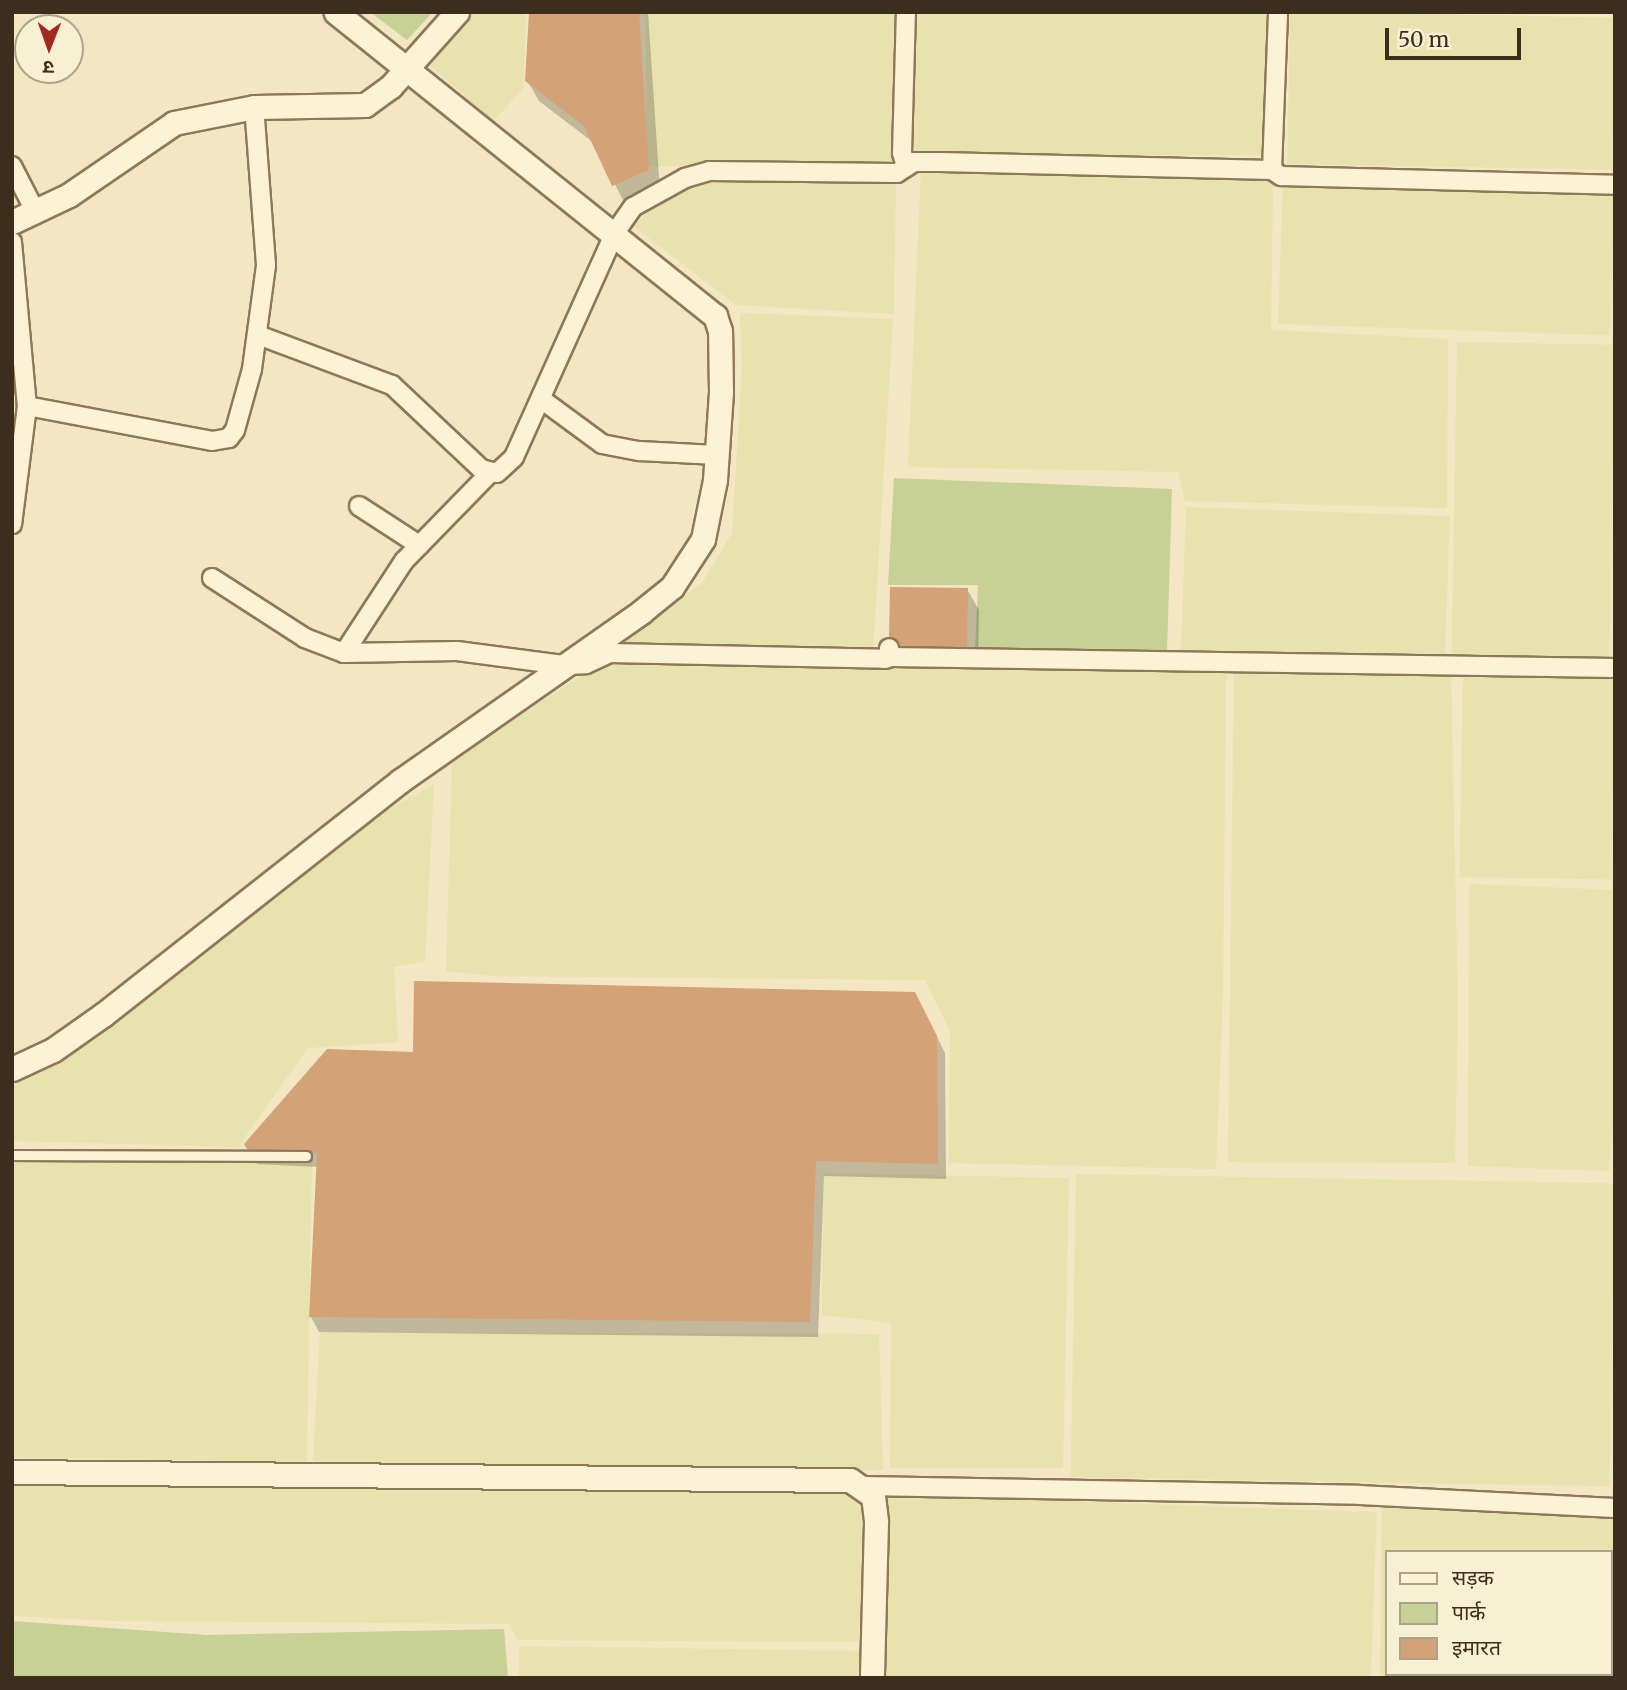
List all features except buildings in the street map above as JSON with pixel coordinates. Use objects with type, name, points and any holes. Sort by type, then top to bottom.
[{"type":"street","points":[[12,1069],[53,1050],[104,1014],[400,781],[672,587],[691,564],[709,514],[717,455],[721,369],[715,316],[409,66],[336,12]]},
{"type":"street","points":[[12,222],[36,213],[174,123],[254,107],[365,105],[409,66],[457,12]]},
{"type":"street","points":[[906,12],[902,153],[906,166]]},
{"type":"street","points":[[1272,170],[1278,12]]},
{"type":"street","points":[[27,406],[220,441],[229,438],[240,418],[258,335],[265,240],[254,107]]},
{"type":"street","points":[[258,335],[393,385],[481,469],[490,473],[502,471],[514,457],[614,233],[633,207],[685,178],[709,171],[897,173],[906,166],[940,162],[1272,170],[1281,176],[1615,186]]},
{"type":"street","points":[[12,166],[36,213]]},
{"type":"street","points":[[12,242],[27,406],[12,524]]},
{"type":"street","points":[[541,399],[586,436],[619,449],[717,455]]},
{"type":"street","points":[[344,653],[377,596],[419,545],[490,473]]},
{"type":"street","points":[[359,506],[419,545]]},
{"type":"street","points":[[212,578],[304,638],[344,653],[457,650],[563,665],[586,664],[610,653],[890,652],[1615,668]]},
{"type":"street","points":[[12,1472],[839,1478],[864,1486],[1359,1495],[1615,1508]]},
{"type":"street","points":[[864,1486],[873,1496],[876,1522],[872,1678]]},
{"type":"lane","points":[[12,1155],[306,1156]]},
{"type":"shaded area","points":[[470,12],[526,12],[524,88],[493,121],[429,64]]},
{"type":"shaded area","points":[[646,12],[897,12],[897,166],[646,166]]},
{"type":"shaded area","points":[[911,12],[1268,12],[1268,155],[911,155]]},
{"type":"shaded area","points":[[1290,12],[1615,18],[1612,170],[1287,164]]},
{"type":"shaded area","points":[[921,167],[1273,179],[1271,330],[1448,339],[1447,508],[1185,501],[1178,472],[908,467]]},
{"type":"shaded area","points":[[711,175],[896,181],[894,314],[736,305],[633,226],[665,198]]},
{"type":"shaded area","points":[[1283,181],[1615,193],[1610,335],[1278,324]]},
{"type":"shaded area","points":[[740,313],[893,319],[873,652],[613,648],[702,583],[732,533],[742,367]]},
{"type":"shaded area","points":[[1457,342],[1615,345],[1609,665],[1451,662]]},
{"type":"shaded area","points":[[1186,507],[1450,516],[1445,665],[1181,656]]},
{"type":"shaded area","points":[[605,660],[1226,673],[1223,994],[1216,1169],[949,1163],[950,1031],[925,980],[492,976],[446,971],[452,761]]},
{"type":"shaded area","points":[[1234,665],[1451,671],[1458,1006],[1455,1163],[1228,1162]]},
{"type":"shaded area","points":[[1463,673],[1615,676],[1611,880],[1459,877]]},
{"type":"shaded area","points":[[434,784],[425,961],[394,967],[398,1042],[308,1048],[238,1147],[12,1141],[12,1077],[375,817]]},
{"type":"shaded area","points":[[1469,884],[1615,890],[1615,1102],[1609,1171],[1468,1166]]},
{"type":"shaded area","points":[[12,1158],[312,1163],[307,1462],[12,1457]]},
{"type":"shaded area","points":[[824,1173],[1069,1178],[1063,1468],[890,1468],[891,1323],[822,1315]]},
{"type":"shaded area","points":[[1076,1174],[1615,1183],[1610,1486],[1071,1477]]},
{"type":"shaded area","points":[[320,1332],[879,1334],[883,1470],[346,1466],[313,1460]]},
{"type":"shaded area","points":[[12,1483],[193,1488],[833,1487],[862,1508],[861,1642],[517,1640],[510,1624],[114,1621],[12,1616]]},
{"type":"shaded area","points":[[887,1495],[1377,1512],[1371,1678],[881,1678]]},
{"type":"shaded area","points":[[1382,1508],[1615,1519],[1615,1678],[1380,1678]]},
{"type":"shaded area","points":[[519,1646],[863,1651],[862,1678],[519,1678]]},
{"type":"green space","points":[[370,12],[433,12],[407,40]]},
{"type":"green space","points":[[894,478],[1172,489],[1167,652],[975,649],[978,585],[888,585]]},
{"type":"green space","points":[[12,1621],[207,1635],[504,1629],[508,1678],[12,1678]]}]
